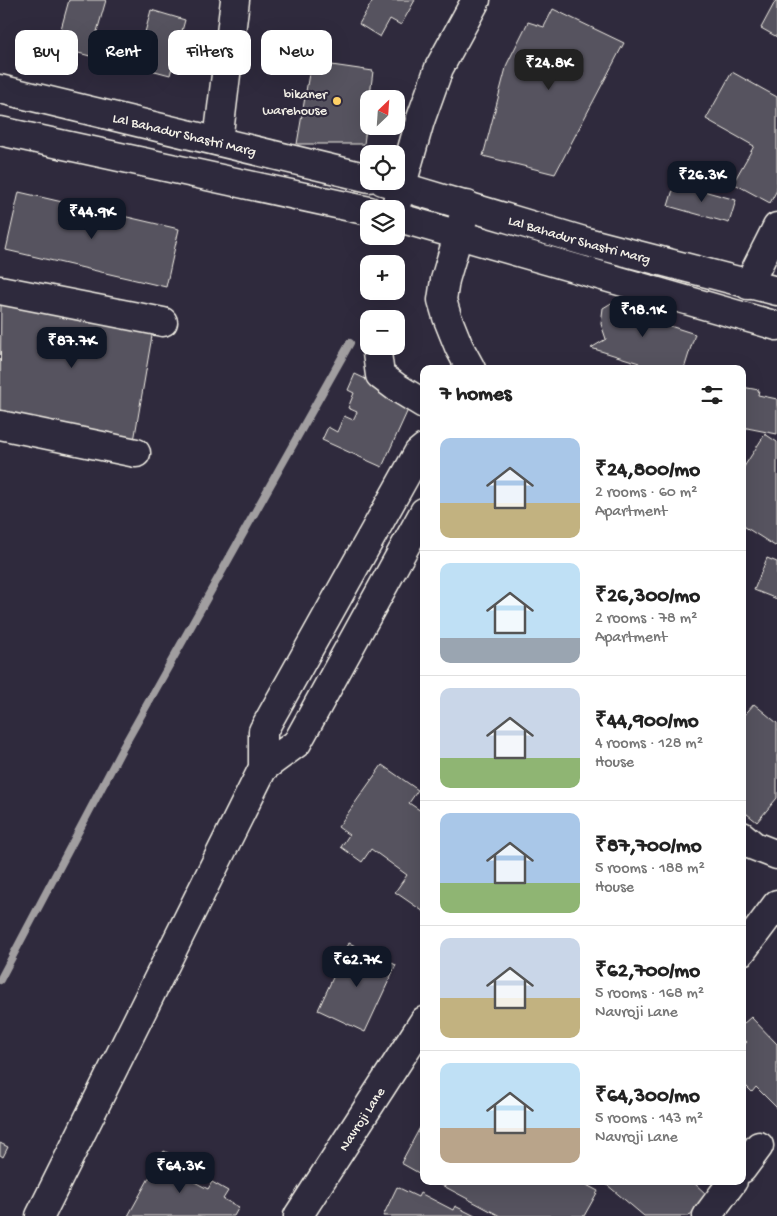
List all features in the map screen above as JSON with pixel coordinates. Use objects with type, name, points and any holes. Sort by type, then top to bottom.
[{"type":"street","points":[[218,141],[235,0]]},
{"type":"street","points":[[394,192],[439,68],[476,0]]},
{"type":"street","name":"Lal Bahadur Shastri Marg","points":[[0,89],[360,176]]},
{"type":"street","points":[[0,131],[360,209]]},
{"type":"street","name":"Lal Bahadur Shastri Marg","points":[[394,192],[467,206],[587,242],[777,291]]},
{"type":"street","points":[[467,206],[445,280],[442,300],[453,332],[469,365]]},
{"type":"street","points":[[405,220],[777,326]]},
{"type":"street","points":[[748,285],[777,227]]},
{"type":"street","points":[[0,290],[163,322]]},
{"type":"street","points":[[377,355],[380,374],[396,387],[420,402]]},
{"type":"street","points":[[0,425],[136,453]]},
{"type":"street","points":[[40,1216],[263,768],[263,731],[354,568],[414,482],[418,453],[420,451]]},
{"type":"street","points":[[263,768],[297,743],[420,519]]},
{"type":"street","points":[[354,568],[384,585]]},
{"type":"street","points":[[746,839],[754,846],[777,855]]},
{"type":"street","points":[[746,946],[777,904]]},
{"type":"street","name":"Navroji Lane","points":[[298,1216],[420,1027]]},
{"type":"street","points":[[746,1163],[759,1146]]},
{"type":"street","points":[[707,1216],[730,1185]]},
{"type":"building","points":[[69,0],[106,0],[97,30],[88,30],[88,55],[78,53],[78,30],[61,30]]},
{"type":"building","points":[[373,0],[415,0],[401,25],[390,19],[380,37],[359,24]]},
{"type":"building","points":[[777,0],[777,37],[761,28]]},
{"type":"building","points":[[553,9],[624,43],[555,174],[483,156],[507,64],[528,22],[544,27]]},
{"type":"building","points":[[151,10],[185,20],[182,30],[168,30],[168,74],[158,72],[158,30],[146,30]]},
{"type":"building","name":"bikaner warehouse","points":[[332,65],[373,71],[371,90],[360,90],[360,135],[365,135],[364,144],[297,144],[309,75],[332,75]]},
{"type":"building","points":[[732,72],[777,97],[777,190],[770,203],[733,183],[754,146],[706,119]]},
{"type":"building","points":[[675,183],[736,200],[729,223],[668,206]]},
{"type":"building","points":[[19,192],[179,229],[166,287],[6,250]]},
{"type":"building","points":[[1,298],[154,324],[134,441],[0,418]]},
{"type":"building","points":[[626,300],[648,308],[645,318],[695,334],[685,365],[638,365],[639,363],[591,348],[606,339],[601,324],[603,308],[613,302]]},
{"type":"building","points":[[355,374],[412,401],[382,467],[322,440],[328,427],[337,432],[344,416],[353,420],[357,412],[348,408],[354,393],[348,390]]},
{"type":"building","points":[[746,388],[759,390],[758,395],[777,399],[777,434],[746,428]]},
{"type":"building","points":[[765,434],[777,442],[777,544],[775,546],[746,528],[746,464]]},
{"type":"building","points":[[767,558],[777,562],[777,599],[754,590]]},
{"type":"building","points":[[754,704],[777,723],[777,798],[757,822],[746,813],[746,713]]},
{"type":"building","points":[[382,765],[418,790],[409,803],[420,810],[420,909],[395,892],[407,875],[371,849],[362,862],[341,847],[349,835],[338,827]]},
{"type":"building","points":[[349,943],[396,965],[365,1032],[318,1010]]},
{"type":"building","points":[[751,1017],[777,1044],[777,1108],[756,1087],[752,1092],[746,1086],[746,1021]]},
{"type":"building","points":[[420,1127],[420,1174],[401,1163]]},
{"type":"building","points":[[0,1143],[8,1147],[3,1157],[0,1155]]},
{"type":"building","points":[[164,1151],[185,1162],[179,1174],[208,1189],[212,1182],[228,1191],[223,1199],[239,1207],[234,1216],[128,1216]]},
{"type":"building","points":[[442,1185],[587,1185],[598,1191],[584,1216],[500,1216]]},
{"type":"building","points":[[607,1185],[696,1185],[707,1195],[689,1216],[644,1216]]},
{"type":"building","points":[[397,1187],[418,1197],[420,1193],[453,1210],[455,1206],[475,1216],[383,1216]]},
{"type":"waterway","points":[[0,980],[121,751],[350,343]]},
{"type":"place","name":"bikaner warehouse","points":[[337,101]]}]
